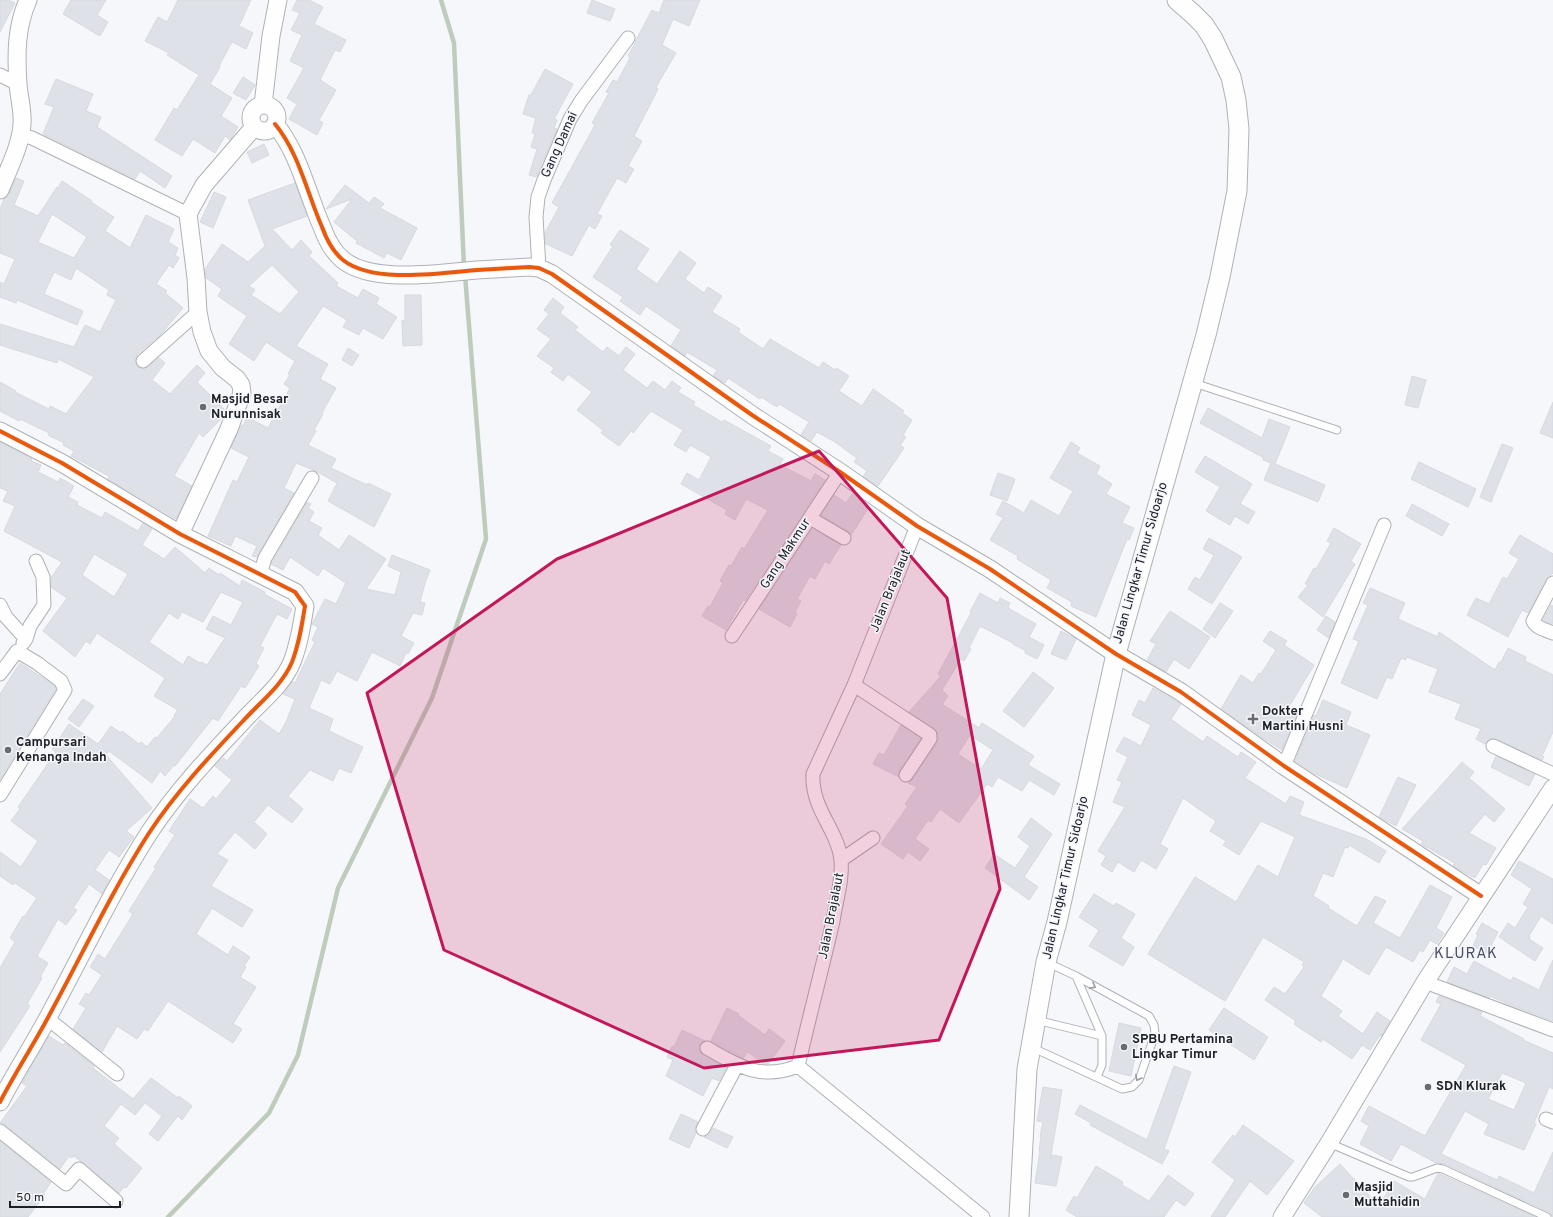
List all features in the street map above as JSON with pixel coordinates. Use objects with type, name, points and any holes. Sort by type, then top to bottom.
[{"type":"main road","name":"Jalan Lingkar Timur Sidoarjo","points":[[1019,1217],[1027,1069],[1046,962],[1057,922],[1116,654],[1206,335],[1232,223],[1237,191],[1239,128],[1236,100],[1231,77],[1219,50],[1204,25],[1177,0]]},
{"type":"street","points":[[28,0],[20,23],[18,35],[18,84],[22,113],[30,138],[188,214]]},
{"type":"street","points":[[263,104],[271,36],[278,0]]},
{"type":"street","name":"Gang Damai","points":[[534,268],[538,197],[544,180],[570,119],[581,101],[628,38]]},
{"type":"street","points":[[0,76],[18,84]]},
{"type":"street","points":[[263,104],[268,105],[275,110],[277,119],[270,130],[265,131],[254,127],[251,121],[251,114],[254,108],[263,104]]},
{"type":"street","points":[[275,124],[295,159],[322,228],[334,251],[342,260],[352,266],[371,272],[401,275],[506,268],[534,268],[552,274],[752,415],[840,472],[911,522],[990,569],[1116,654],[1181,692],[1284,766],[1481,896]]},
{"type":"street","points":[[180,534],[229,429],[242,392],[241,385],[237,379],[223,368],[209,352],[202,332],[198,312],[196,278],[188,214],[204,185],[254,127]]},
{"type":"street","points":[[0,190],[30,138]]},
{"type":"street","points":[[143,361],[198,312]]},
{"type":"street","points":[[0,431],[62,463],[180,534],[295,592],[304,606],[300,638],[292,663],[276,688],[200,766],[174,797],[153,826],[129,865],[48,1019],[0,1102]]},
{"type":"street","name":"Gang Makmur","points":[[732,636],[840,472]]},
{"type":"street","points":[[260,574],[265,558],[312,478]]},
{"type":"street","points":[[810,518],[844,538]]},
{"type":"street","name":"Jalan Brajalaut","points":[[798,1066],[840,883],[841,860],[837,845],[818,804],[814,789],[813,774],[854,685],[911,522]]},
{"type":"street","points":[[1284,766],[1384,526]]},
{"type":"street","points":[[2,668],[26,639],[32,622],[44,605],[43,577],[36,561]]},
{"type":"street","points":[[1553,583],[1533,621],[1534,624],[1539,627],[1553,633]]},
{"type":"street","points":[[0,605],[6,617],[26,639]]},
{"type":"street","points":[[0,794],[65,690],[61,681],[37,663],[17,651]]},
{"type":"street","points":[[854,685],[930,735],[930,739],[906,775]]},
{"type":"street","points":[[1493,746],[1553,774]]},
{"type":"street","points":[[1282,1217],[1329,1143],[1425,982],[1553,788]]},
{"type":"street","points":[[841,860],[872,838]]},
{"type":"street","points":[[1425,982],[1553,1030]]},
{"type":"street","points":[[48,1019],[117,1074]]},
{"type":"street","points":[[706,1048],[737,1065],[756,1071],[777,1072],[798,1066],[983,1217]]},
{"type":"street","points":[[703,1129],[737,1065]]},
{"type":"street","points":[[0,1130],[66,1184],[79,1168],[116,1201]]},
{"type":"lane","points":[[1192,383],[1337,430]]},
{"type":"lane","points":[[1031,1047],[1122,1089],[1132,1087],[1139,1080],[1155,1034],[1154,1025],[1149,1016],[1076,976],[1046,962]]},
{"type":"lane","points":[[1076,976],[1102,1036],[1102,1064],[1097,1077]]},
{"type":"lane","points":[[1035,1020],[1102,1036]]},
{"type":"lane","points":[[1329,1143],[1409,1177],[1413,1177],[1436,1168],[1443,1169],[1547,1217]]},
{"type":"highlighted area","points":[[819,451],[947,598],[1000,889],[939,1040],[704,1068],[444,950],[367,693],[557,559]]},
{"type":"building","points":[[0,0],[8,0],[15,3],[0,32]]},
{"type":"building","points":[[71,0],[106,0],[97,15],[108,22],[100,36],[63,14]]},
{"type":"building","points":[[178,0],[251,0],[239,26],[253,33],[246,49],[232,42],[210,84],[232,98],[221,116],[238,127],[230,140],[225,136],[215,153],[193,139],[182,156],[155,140],[174,108],[177,110],[199,75],[167,55],[169,53],[145,41],[158,17],[167,22]]},
{"type":"building","points":[[297,0],[309,0],[323,7],[314,24],[346,40],[340,52],[335,50],[320,80],[336,90],[319,120],[323,123],[317,135],[289,119],[297,104],[287,98],[304,68],[290,61],[302,35],[291,30],[300,13],[292,10]]},
{"type":"building","points":[[592,0],[615,9],[610,21],[587,13]]},
{"type":"building","points":[[664,0],[700,0],[689,26],[673,19],[662,45],[676,53],[656,87],[658,89],[634,136],[642,141],[628,166],[634,169],[626,183],[617,178],[597,214],[602,216],[595,229],[589,225],[572,256],[546,244],[545,233],[559,207],[552,203],[595,125],[592,123],[609,93],[606,92],[613,80],[617,82],[630,58],[628,56],[652,10],[659,13]]},
{"type":"building","points":[[545,69],[573,84],[554,119],[557,120],[554,128],[557,129],[536,177],[529,175],[537,149],[531,147],[535,134],[532,133],[536,118],[523,114],[529,95],[531,95]]},
{"type":"building","points":[[243,77],[255,85],[246,100],[233,93]]},
{"type":"building","points":[[56,79],[93,94],[86,111],[101,117],[97,127],[172,176],[165,188],[140,171],[135,179],[43,134],[54,107],[45,104]]},
{"type":"building","points":[[264,144],[269,155],[252,163],[247,152]]},
{"type":"building","points":[[16,178],[24,181],[14,205],[38,216],[62,181],[114,217],[105,231],[130,248],[146,215],[174,229],[168,242],[178,248],[175,255],[179,258],[173,268],[169,265],[156,284],[167,291],[165,293],[183,308],[160,335],[137,355],[135,363],[137,367],[144,369],[159,358],[165,363],[152,380],[170,394],[197,365],[205,373],[197,382],[225,410],[223,417],[203,437],[199,433],[174,476],[192,486],[176,519],[108,479],[109,476],[71,456],[74,451],[63,445],[64,443],[48,435],[49,433],[20,419],[19,421],[0,411],[0,382],[16,391],[15,392],[49,409],[50,406],[66,414],[94,377],[58,359],[57,363],[0,345],[0,324],[74,347],[85,325],[100,332],[116,300],[107,295],[109,290],[76,268],[71,280],[54,272],[44,294],[83,311],[77,325],[17,300],[16,303],[0,297],[0,282],[4,284],[15,259],[0,253],[0,209],[4,199],[9,194]],"holes":[[[52,214],[87,237],[74,258],[38,242]]]},
{"type":"building","points":[[295,183],[307,216],[272,229],[292,250],[301,240],[312,252],[309,256],[338,283],[336,286],[358,298],[363,289],[379,298],[376,304],[397,317],[383,339],[363,328],[359,335],[343,327],[347,320],[323,306],[296,346],[328,364],[320,379],[336,388],[322,413],[323,414],[314,430],[316,431],[308,445],[336,459],[331,468],[367,485],[368,483],[391,494],[374,527],[328,501],[337,483],[316,471],[296,463],[284,488],[294,493],[257,557],[252,556],[257,546],[235,536],[231,546],[208,536],[233,480],[237,482],[249,457],[231,448],[241,425],[243,426],[247,417],[268,428],[290,388],[284,384],[290,375],[288,374],[295,361],[266,342],[254,361],[229,344],[247,316],[218,296],[222,289],[206,278],[205,269],[222,244],[248,262],[265,246],[248,200]],"holes":[[[272,265],[299,292],[280,314],[251,295],[255,290],[249,286]]]},
{"type":"building","points":[[345,185],[369,203],[374,197],[384,204],[380,208],[417,228],[401,260],[387,253],[384,258],[356,243],[357,241],[334,222],[352,199],[326,209]]},
{"type":"building","points":[[214,192],[226,197],[213,228],[200,222]]},
{"type":"building","points":[[620,230],[649,249],[636,269],[657,284],[680,251],[696,263],[685,279],[704,293],[708,287],[722,296],[712,312],[740,329],[738,332],[763,349],[770,339],[819,368],[823,362],[835,370],[836,368],[849,376],[839,391],[862,406],[873,389],[904,411],[902,413],[912,420],[903,435],[906,437],[900,445],[904,448],[878,486],[863,476],[867,471],[854,462],[857,458],[835,442],[817,432],[811,441],[801,435],[809,422],[779,404],[777,407],[761,397],[760,399],[728,378],[725,383],[713,376],[717,370],[687,352],[685,356],[671,346],[681,330],[646,306],[640,315],[620,301],[623,297],[593,277],[613,246],[610,245]]},
{"type":"building","points":[[405,295],[421,295],[422,345],[403,346],[402,320],[405,322]]},
{"type":"building","points":[[553,298],[564,307],[560,313],[578,327],[575,330],[603,352],[607,347],[619,356],[626,347],[635,354],[623,370],[647,388],[653,381],[665,390],[672,381],[681,388],[678,392],[695,402],[693,405],[722,422],[724,420],[771,446],[768,451],[783,459],[780,465],[811,481],[815,474],[825,480],[745,601],[743,600],[726,630],[702,616],[708,606],[710,607],[723,583],[720,581],[729,565],[731,566],[742,547],[744,549],[768,510],[746,499],[735,520],[725,514],[727,510],[681,484],[687,473],[699,480],[711,457],[690,445],[686,452],[674,445],[683,430],[651,411],[633,433],[631,431],[619,446],[601,433],[603,430],[577,410],[592,392],[568,374],[563,381],[551,372],[554,368],[537,356],[551,339],[537,329],[549,314],[544,310]]},
{"type":"building","points":[[348,348],[359,355],[352,366],[342,360]]},
{"type":"building","points":[[1412,376],[1426,380],[1418,408],[1405,405]]},
{"type":"building","points":[[1553,402],[1553,438],[1540,433]]},
{"type":"building","points":[[1208,408],[1262,438],[1269,419],[1290,427],[1275,464],[1325,485],[1318,502],[1264,480],[1271,463],[1263,460],[1264,458],[1200,423]]},
{"type":"building","points":[[0,442],[32,459],[31,461],[41,465],[38,472],[58,482],[60,478],[74,486],[68,497],[78,502],[77,505],[102,518],[105,512],[138,531],[143,523],[152,529],[142,545],[164,559],[175,547],[205,573],[209,568],[240,586],[242,580],[292,609],[287,619],[277,614],[260,646],[264,648],[256,663],[259,666],[245,688],[241,686],[218,721],[213,718],[175,766],[174,765],[165,776],[160,771],[152,783],[109,751],[106,755],[152,808],[126,831],[134,837],[119,857],[109,850],[95,870],[109,880],[102,894],[89,884],[73,908],[77,910],[66,925],[58,919],[37,956],[48,963],[40,977],[42,978],[27,1004],[30,1006],[0,1052],[0,968],[15,942],[10,938],[23,916],[24,917],[37,898],[15,883],[13,885],[0,876],[0,852],[21,867],[38,841],[11,821],[20,809],[18,807],[56,752],[52,749],[69,724],[98,744],[111,726],[121,733],[122,731],[139,744],[141,742],[147,747],[155,737],[157,738],[178,710],[154,696],[165,678],[97,633],[90,644],[86,641],[75,657],[43,631],[67,598],[51,587],[51,578],[62,562],[4,531],[15,506],[3,501],[8,491],[0,488]],"holes":[[[94,554],[128,574],[114,597],[82,575]],[[221,592],[243,602],[231,625],[213,616],[206,629],[225,638],[207,665],[188,656],[183,665],[149,642],[169,613],[178,619],[182,612],[203,622]]]},
{"type":"building","points":[[1071,442],[1080,448],[1077,453],[1100,466],[1096,474],[1112,484],[1106,494],[1130,507],[1122,523],[1134,528],[1129,540],[1127,539],[1096,617],[1071,606],[1072,602],[1047,588],[1051,580],[1017,559],[1018,556],[990,540],[1003,518],[996,514],[1003,501],[1024,513],[1031,500],[1059,516],[1073,491],[1050,478]]},
{"type":"building","points":[[1502,444],[1513,448],[1491,502],[1480,497]]},
{"type":"building","points":[[1205,456],[1252,484],[1240,504],[1255,512],[1248,524],[1235,516],[1230,525],[1206,511],[1220,487],[1195,472]]},
{"type":"building","points":[[1419,462],[1476,489],[1468,507],[1411,479]]},
{"type":"building","points":[[998,473],[1015,479],[1007,501],[990,495]]},
{"type":"building","points":[[853,493],[866,503],[864,506],[868,509],[851,535],[848,531],[821,515],[834,495],[846,503]]},
{"type":"building","points":[[307,502],[311,504],[308,508],[314,512],[309,521],[322,528],[318,535],[339,550],[349,535],[386,559],[366,589],[395,595],[401,572],[388,566],[392,555],[430,570],[420,602],[425,603],[422,615],[413,613],[401,636],[414,643],[408,654],[406,653],[400,666],[372,652],[357,681],[337,671],[330,684],[321,680],[309,708],[333,719],[329,731],[363,747],[351,773],[339,768],[333,781],[310,770],[288,796],[303,809],[292,823],[268,805],[254,822],[267,834],[255,849],[235,832],[217,854],[228,860],[211,886],[253,910],[242,927],[212,908],[196,934],[228,955],[233,946],[250,957],[244,966],[246,967],[240,977],[256,987],[233,1024],[242,1029],[233,1043],[168,1001],[148,1031],[144,1029],[137,1039],[117,1026],[102,1052],[73,1029],[86,1008],[79,1004],[86,993],[89,995],[102,975],[90,967],[98,954],[105,959],[133,914],[129,911],[156,868],[154,867],[175,835],[169,831],[190,799],[203,808],[213,796],[216,799],[232,780],[215,766],[223,758],[227,761],[260,720],[279,734],[286,722],[295,699],[283,694],[292,682],[295,683],[315,642],[312,640],[318,627],[312,624],[325,599],[336,604],[346,583],[323,568],[318,576],[290,557],[283,570],[271,564]]},
{"type":"building","points":[[1412,504],[1449,524],[1442,536],[1406,516]]},
{"type":"building","points":[[1334,528],[1361,544],[1351,561],[1355,564],[1323,617],[1298,597],[1308,585],[1305,584],[1314,568],[1316,569],[1331,543],[1327,541]]},
{"type":"building","points":[[812,529],[841,545],[829,564],[825,561],[815,579],[810,576],[797,599],[801,601],[795,612],[797,614],[790,627],[759,609]]},
{"type":"building","points":[[1520,535],[1553,554],[1553,573],[1546,579],[1528,613],[1522,610],[1508,637],[1467,615],[1476,598],[1489,604],[1503,577],[1507,579],[1519,559],[1509,553]]},
{"type":"building","points":[[1209,538],[1242,557],[1212,604],[1188,589],[1195,577],[1200,580],[1214,555],[1203,549]]},
{"type":"building","points":[[1370,588],[1405,603],[1398,619],[1438,637],[1439,632],[1495,670],[1508,648],[1526,657],[1525,661],[1553,675],[1553,732],[1542,756],[1544,757],[1542,760],[1496,739],[1489,739],[1485,744],[1476,739],[1481,729],[1455,719],[1461,704],[1429,692],[1438,669],[1407,657],[1406,660],[1401,658],[1392,679],[1387,677],[1377,699],[1341,683],[1359,641],[1353,639],[1368,605],[1363,603]]},
{"type":"building","points":[[980,593],[998,603],[1000,598],[1010,603],[1008,608],[1036,624],[1029,637],[1044,645],[1037,659],[1025,653],[1026,651],[1013,643],[980,626],[969,648],[971,649],[964,661],[961,659],[942,690],[948,696],[942,704],[979,728],[982,723],[1034,756],[1028,765],[1060,784],[1054,795],[1029,780],[1022,791],[998,777],[992,787],[987,784],[959,823],[940,809],[931,822],[928,820],[915,839],[929,849],[920,861],[908,852],[903,859],[881,844],[908,806],[905,804],[917,787],[908,783],[913,779],[937,743],[938,739],[935,729],[909,712],[941,676],[938,674],[971,613],[970,612]],"holes":[[[970,735],[993,750],[981,769],[958,754]]]},
{"type":"building","points":[[1220,603],[1233,611],[1215,638],[1203,629]]},
{"type":"building","points":[[1551,605],[1553,606],[1553,624],[1543,620]]},
{"type":"building","points":[[1170,611],[1210,637],[1189,669],[1174,659],[1166,672],[1147,660],[1156,644],[1150,641]]},
{"type":"building","points":[[1326,616],[1335,622],[1329,638],[1317,630]]},
{"type":"building","points":[[1061,631],[1076,639],[1066,660],[1051,654]]},
{"type":"building","points":[[1270,631],[1287,641],[1284,645],[1314,665],[1287,710],[1297,715],[1282,750],[1221,709],[1241,675],[1253,683],[1259,673],[1261,674],[1276,650],[1263,641]]},
{"type":"building","points":[[20,663],[55,686],[56,689],[0,779],[0,694]]},
{"type":"building","points":[[1033,672],[1054,688],[1024,727],[1003,711]]},
{"type":"building","points":[[1153,688],[1181,704],[1171,719],[1183,728],[1203,742],[1207,736],[1238,757],[1241,752],[1256,762],[1245,778],[1286,804],[1290,796],[1304,802],[1299,815],[1366,839],[1386,851],[1379,863],[1349,845],[1348,848],[1345,847],[1333,877],[1323,873],[1313,896],[1329,906],[1328,908],[1357,926],[1375,896],[1386,901],[1373,923],[1400,938],[1430,885],[1452,897],[1436,928],[1444,933],[1437,944],[1430,940],[1423,952],[1420,950],[1413,962],[1386,947],[1369,975],[1343,959],[1321,996],[1342,1011],[1338,1016],[1363,1034],[1377,1012],[1390,1021],[1370,1050],[1362,1045],[1352,1059],[1323,1039],[1321,1042],[1294,1024],[1296,1021],[1265,1000],[1274,987],[1285,994],[1304,967],[1302,965],[1304,962],[1263,937],[1225,1001],[1148,954],[1195,877],[1236,902],[1258,865],[1278,877],[1295,837],[1261,821],[1239,855],[1223,845],[1226,841],[1210,831],[1216,821],[1183,798],[1160,844],[1168,849],[1156,869],[1141,860],[1134,872],[1118,862],[1112,872],[1101,865],[1106,856],[1098,851],[1125,807],[1113,802],[1122,782],[1117,780],[1128,757],[1116,751],[1124,737],[1141,746],[1151,725],[1132,715],[1139,700],[1145,703]]},
{"type":"building","points":[[83,699],[94,706],[79,727],[68,719]]},
{"type":"building","points":[[1323,700],[1351,712],[1346,725],[1370,735],[1347,788],[1313,773],[1295,761],[1314,715],[1316,716]]},
{"type":"building","points":[[901,725],[921,738],[899,771],[899,777],[873,764],[879,753],[884,755]]},
{"type":"building","points":[[1496,756],[1535,774],[1529,786],[1491,767]]},
{"type":"building","points":[[1462,762],[1474,772],[1469,778],[1505,809],[1494,822],[1485,814],[1469,833],[1496,848],[1486,865],[1483,864],[1475,878],[1453,866],[1455,863],[1421,844],[1423,841],[1402,829]]},
{"type":"building","points":[[1398,777],[1416,785],[1396,826],[1379,817]]},
{"type":"building","points":[[1031,818],[1052,834],[1024,877],[1038,887],[1029,900],[985,868],[994,854],[1015,868],[1030,846],[1018,837]]},
{"type":"building","points":[[1519,861],[1553,879],[1553,924],[1541,916],[1529,936],[1529,939],[1543,948],[1535,961],[1499,937],[1508,923],[1515,928],[1528,907],[1523,904],[1532,889],[1511,875]]},
{"type":"building","points":[[1094,894],[1114,906],[1116,903],[1135,914],[1121,938],[1134,947],[1123,966],[1089,946],[1099,930],[1079,917]]},
{"type":"building","points":[[1482,923],[1498,932],[1487,953],[1473,946],[1478,935],[1476,934]]},
{"type":"building","points":[[1553,960],[1553,1021],[1490,996],[1489,998],[1447,982],[1454,967],[1467,974],[1474,961],[1511,981],[1513,977],[1539,990]]},
{"type":"building","points":[[1439,996],[1482,1012],[1480,1016],[1524,1039],[1523,1040],[1553,1053],[1553,1089],[1549,1087],[1534,1123],[1536,1124],[1524,1150],[1484,1134],[1489,1124],[1465,1111],[1441,1154],[1497,1180],[1499,1176],[1534,1193],[1553,1152],[1553,1217],[1549,1212],[1445,1164],[1436,1163],[1401,1144],[1391,1161],[1360,1144],[1369,1126],[1361,1121],[1369,1106],[1425,1136],[1466,1065],[1421,1040],[1441,1004],[1436,1002]],"holes":[[[1502,1073],[1526,1083],[1514,1110],[1488,1099]]]},
{"type":"building","points":[[727,1008],[739,1014],[738,1015],[765,1035],[769,1029],[785,1041],[768,1064],[764,1064],[748,1052],[743,1058],[711,1041]]},
{"type":"building","points":[[1224,1008],[1268,1037],[1254,1060],[1209,1030]]},
{"type":"building","points":[[1119,1023],[1141,1028],[1131,1076],[1109,1071]]},
{"type":"building","points":[[682,1030],[705,1041],[700,1044],[700,1052],[726,1068],[719,1081],[712,1078],[703,1096],[666,1076],[673,1060],[667,1057],[672,1046],[674,1047]]},
{"type":"building","points":[[49,1036],[63,1045],[65,1043],[94,1066],[93,1068],[133,1099],[151,1078],[178,1098],[179,1096],[192,1106],[182,1120],[178,1116],[158,1141],[149,1134],[162,1116],[145,1103],[135,1115],[121,1104],[104,1126],[119,1138],[114,1144],[142,1168],[126,1188],[124,1187],[119,1193],[74,1156],[72,1158],[69,1156],[60,1169],[5,1125],[0,1123],[27,1086],[22,1083]]},
{"type":"building","points":[[1174,1066],[1191,1072],[1164,1149],[1169,1151],[1162,1164],[1090,1125],[1091,1123],[1075,1114],[1080,1105],[1147,1140]]},
{"type":"building","points":[[1043,1087],[1062,1090],[1051,1155],[1051,1158],[1052,1155],[1062,1157],[1056,1186],[1035,1183],[1043,1122],[1037,1121]]},
{"type":"building","points":[[681,1114],[698,1122],[695,1129],[696,1133],[689,1148],[669,1139]]},
{"type":"building","points":[[1243,1125],[1294,1161],[1267,1195],[1250,1181],[1225,1217],[1211,1217],[1235,1180],[1212,1162],[1233,1135],[1235,1137]]},
{"type":"building","points":[[713,1128],[733,1137],[727,1148],[704,1137],[708,1136]]},
{"type":"building","points":[[0,1141],[51,1182],[43,1194],[45,1195],[28,1217],[0,1217]]},
{"type":"building","points":[[1340,1164],[1379,1206],[1394,1181],[1425,1199],[1438,1173],[1535,1217],[1322,1217],[1304,1203],[1315,1187]]},
{"type":"building","points":[[1096,1166],[1123,1182],[1122,1185],[1149,1201],[1168,1175],[1194,1194],[1185,1206],[1176,1200],[1164,1217],[1077,1217],[1066,1210],[1074,1196],[1077,1198]]},
{"type":"waterway","points":[[441,0],[454,43],[464,267]]},
{"type":"waterway","points":[[168,1217],[269,1113],[298,1055],[338,888],[432,698],[486,539],[465,275]]},
{"type":"cycle path","points":[[275,124],[283,135],[296,160],[328,240],[333,249],[343,260],[356,267],[389,275],[529,267],[539,268],[552,274],[752,415],[840,472],[917,526],[990,569],[1116,654],[1181,692],[1284,766],[1481,896]]},
{"type":"cycle path","points":[[0,431],[62,463],[180,534],[295,592],[305,606],[297,648],[288,671],[276,687],[193,775],[159,818],[136,854],[111,898],[46,1022],[0,1102]]},
{"type":"place","name":"Masjid Besar Nurunnisak","points":[[203,407]]},
{"type":"place","name":"Dokter Martini Husni","points":[[1253,719]]},
{"type":"place","name":"Campursari Kenanga Indah","points":[[8,750]]},
{"type":"place","name":"SPBU Pertamina Lingkar Timur","points":[[1124,1047]]},
{"type":"place","name":"SDN Klurak","points":[[1428,1087]]},
{"type":"place","name":"Masjid Muttahidin","points":[[1346,1195]]},
{"type":"district","name":"KLURAK","points":[[1466,954]]}]
